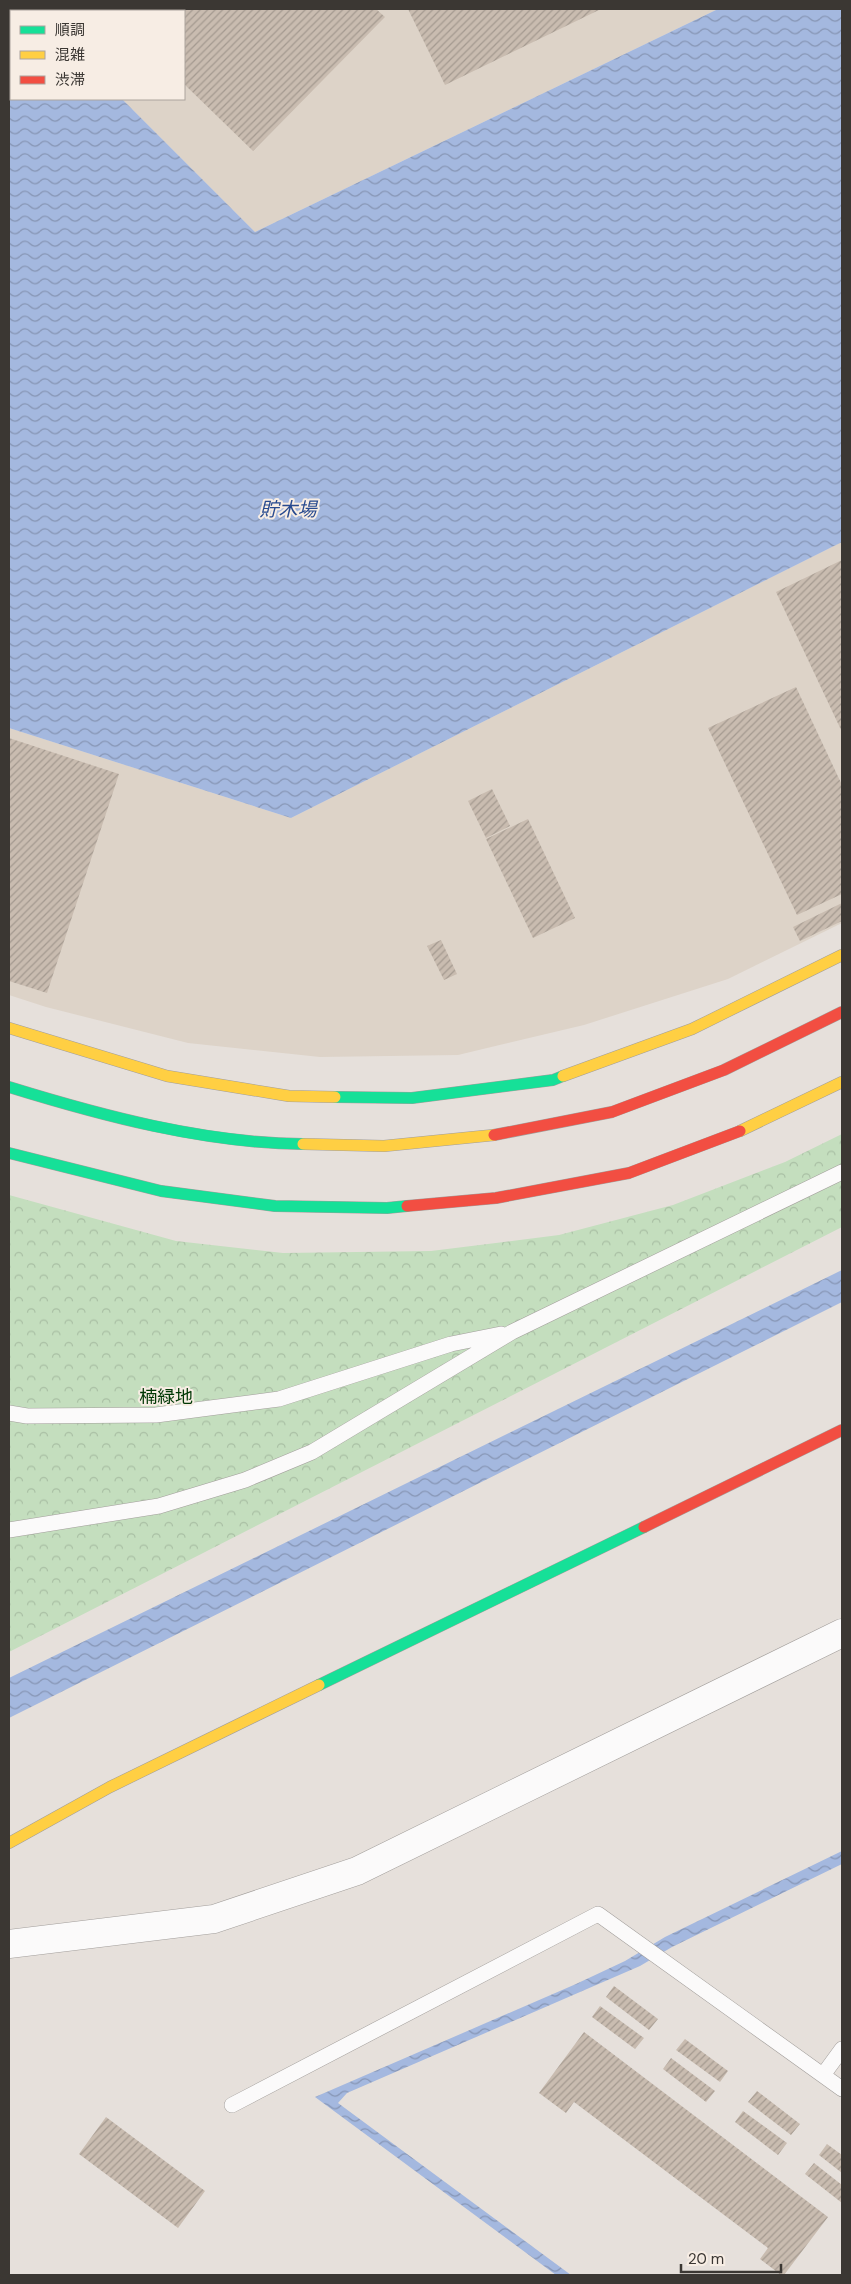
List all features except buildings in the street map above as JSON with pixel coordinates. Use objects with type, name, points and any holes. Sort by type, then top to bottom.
[{"type":"street","points":[[9,1028],[167,1076],[288,1096],[412,1098],[553,1080],[692,1029],[842,955]]},
{"type":"street","points":[[9,1087],[41,1097],[172,1130],[279,1144],[384,1146],[487,1136],[612,1112],[724,1070],[842,1012]]},
{"type":"street","points":[[9,1152],[161,1191],[274,1206],[387,1208],[496,1198],[629,1173],[749,1128],[842,1082]]},
{"type":"street","points":[[9,1843],[110,1787],[842,1430]]},
{"type":"street","points":[[9,1944],[214,1919],[356,1871],[842,1633]]},
{"type":"lane","points":[[9,1530],[159,1506],[245,1480],[312,1452],[512,1332],[842,1172]]},
{"type":"lane","points":[[9,1413],[27,1416],[156,1415],[279,1399],[451,1344],[512,1332]]},
{"type":"lane","points":[[232,2104],[598,1914],[842,2089]]},
{"type":"lane","points":[[822,2075],[842,2049]]},
{"type":"shaded area","points":[[718,9],[255,232],[123,100],[185,100],[185,10],[33,10]]},
{"type":"shaded area","points":[[842,542],[842,923],[728,979],[584,1025],[458,1055],[320,1057],[188,1043],[46,1007],[9,995],[9,728],[291,818]]},
{"type":"green space","name":"楠緑地","points":[[842,1134],[842,1227],[9,1652],[9,1195],[176,1241],[283,1253],[431,1251],[559,1235],[673,1205],[785,1162]]},
{"type":"water","name":"貯木場","points":[[9,9],[33,10],[10,10],[10,100],[123,100],[255,232],[718,9],[842,9],[842,542],[291,818],[9,728]]},
{"type":"water","points":[[842,1270],[842,1302],[9,1718],[9,1678]]},
{"type":"water","points":[[842,1851],[842,1864],[672,1947],[640,1966],[347,2093],[338,2103],[571,2275],[556,2275],[315,2097],[576,1984],[625,1961],[665,1937]]},
{"type":"traffic: fast","points":[[335,1097],[412,1098],[553,1080],[563,1076]]},
{"type":"traffic: fast","points":[[9,1087],[117,1118],[154,1126],[229,1139],[303,1144]]},
{"type":"traffic: fast","points":[[9,1153],[161,1191],[275,1206],[387,1208],[407,1206]]},
{"type":"traffic: fast","points":[[319,1685],[644,1527]]},
{"type":"traffic: slow","points":[[563,1076],[692,1029],[842,955]]},
{"type":"traffic: slow","points":[[9,1028],[167,1076],[289,1096],[335,1097]]},
{"type":"traffic: slow","points":[[740,1131],[842,1082]]},
{"type":"traffic: slow","points":[[303,1144],[384,1146],[494,1135]]},
{"type":"traffic: slow","points":[[9,1843],[110,1787],[319,1685]]},
{"type":"traffic: jam","points":[[494,1135],[612,1112],[724,1070],[842,1012]]},
{"type":"traffic: jam","points":[[407,1206],[496,1198],[629,1173],[740,1131]]},
{"type":"traffic: jam","points":[[644,1527],[842,1430]]}]
